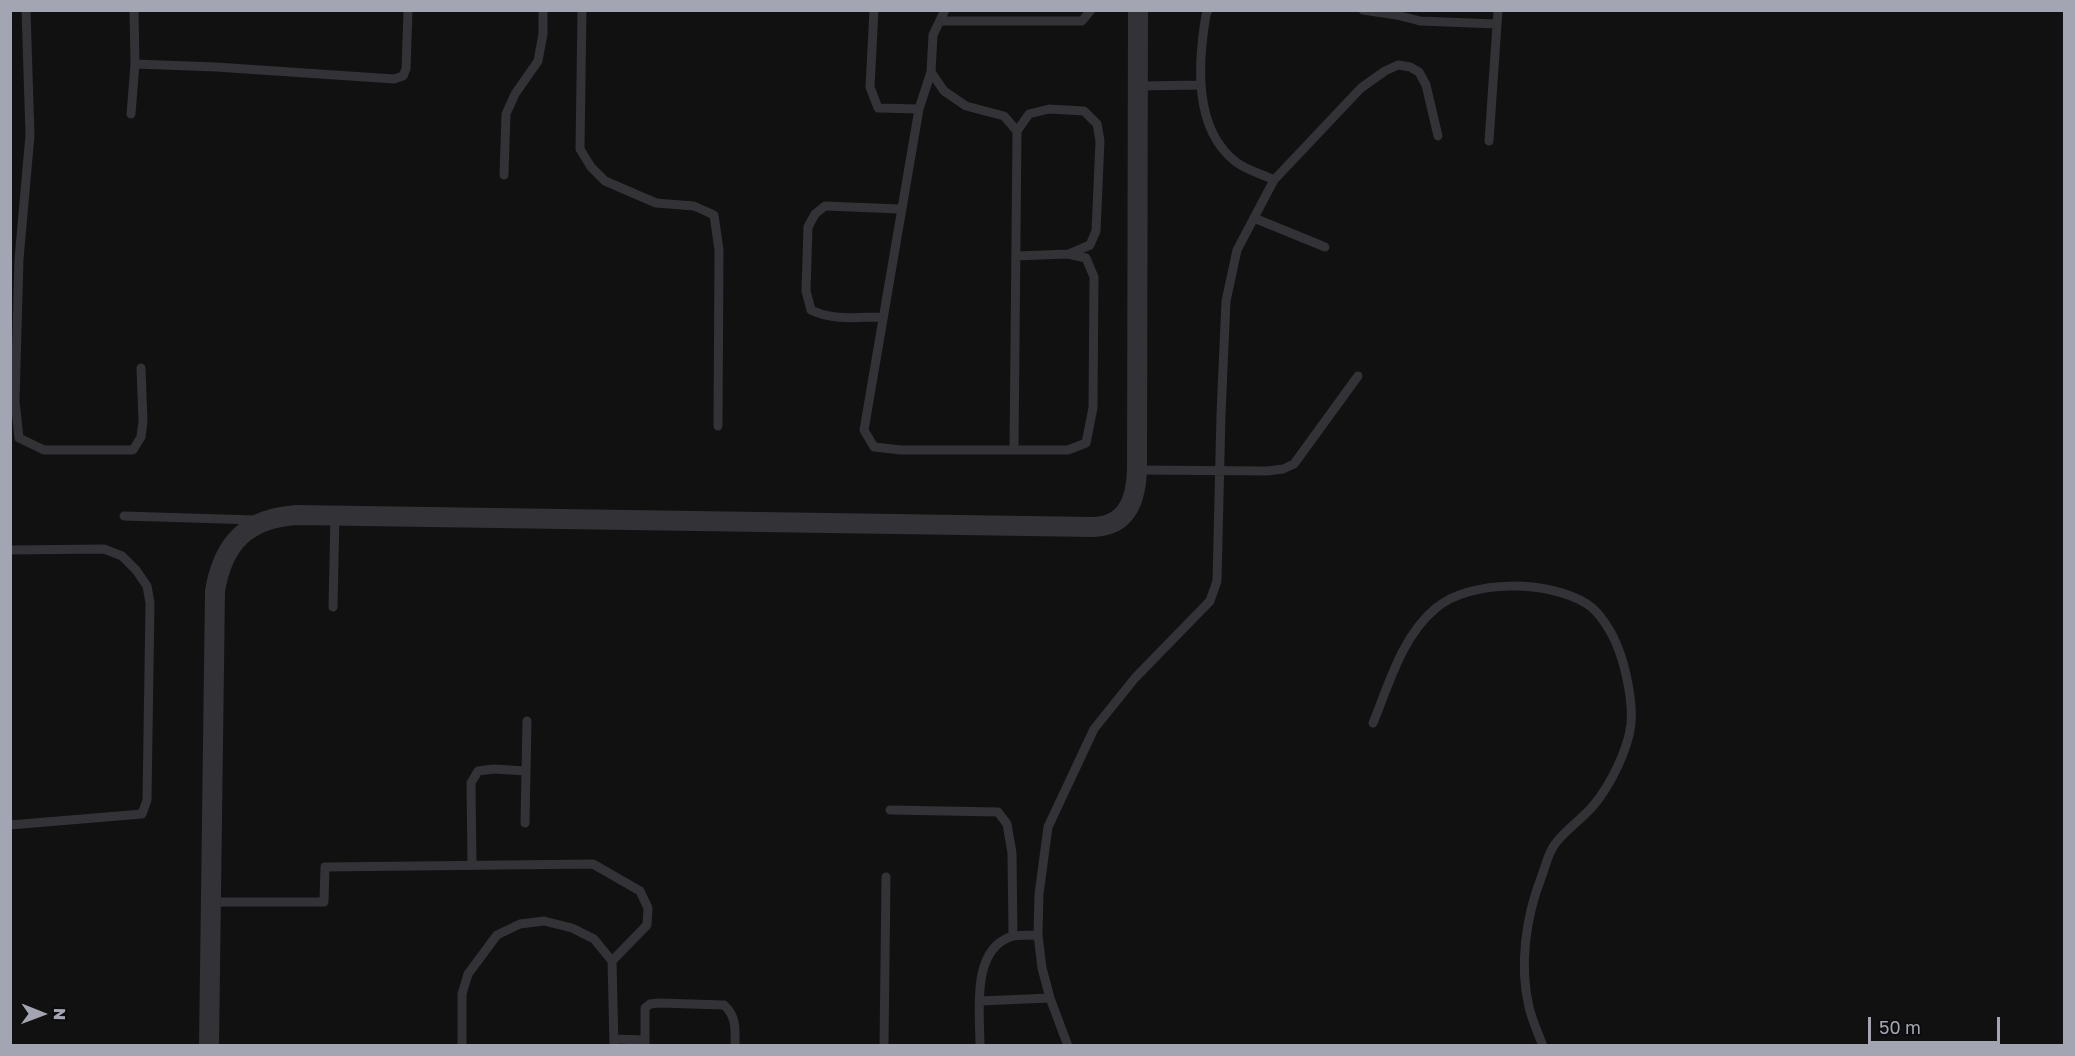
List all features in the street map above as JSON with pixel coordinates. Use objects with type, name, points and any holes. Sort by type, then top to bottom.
[{"type":"street","points":[[209,1046],[215,591],[218,574],[229,550],[247,530],[262,520],[278,516],[334,515],[1102,526],[1120,519],[1126,512],[1137,485],[1138,10]]},
{"type":"lane","points":[[26,10],[30,135],[19,260],[15,401],[19,438],[44,450],[134,450],[141,437],[143,421],[141,368]]},
{"type":"lane","points":[[131,114],[135,64],[134,10]]},
{"type":"lane","points":[[135,64],[394,79],[403,76],[406,69],[408,10]]},
{"type":"lane","points":[[504,175],[506,114],[515,94],[538,61],[543,34],[543,10]]},
{"type":"lane","points":[[582,10],[580,149],[591,167],[605,181],[656,203],[694,206],[714,215],[719,250],[718,426]]},
{"type":"lane","points":[[874,10],[870,87],[878,108],[919,109]]},
{"type":"lane","points":[[945,10],[933,35],[931,72],[919,109],[882,317],[864,430],[874,447],[901,450],[1068,450],[1086,443],[1093,408],[1094,278],[1086,258],[1068,254],[1016,256]]},
{"type":"lane","points":[[940,21],[1082,21],[1091,10]]},
{"type":"lane","points":[[1208,10],[1199,59],[1201,85],[1211,132],[1237,163],[1274,180]]},
{"type":"lane","points":[[1363,10],[1420,21],[1497,24]]},
{"type":"lane","points":[[1490,141],[1498,10]]},
{"type":"lane","points":[[1068,1046],[1050,998],[1042,968],[1038,935],[1039,894],[1048,826],[1094,729],[1135,678],[1210,601],[1217,581],[1226,301],[1237,250],[1274,180],[1360,88],[1398,65],[1410,67],[1419,72],[1426,85],[1438,136]]},
{"type":"lane","points":[[931,72],[944,91],[966,106],[1004,116],[1017,131]]},
{"type":"lane","points":[[1138,86],[1201,85]]},
{"type":"lane","points":[[1014,450],[1017,131],[1029,114],[1049,109],[1084,111],[1097,124],[1100,141],[1096,231],[1090,245],[1068,254]]},
{"type":"lane","points":[[882,317],[839,318],[811,310],[806,291],[808,227],[815,214],[825,206],[900,209]]},
{"type":"lane","points":[[1254,218],[1325,247]]},
{"type":"lane","points":[[1137,470],[1268,471],[1283,469],[1294,464],[1358,376]]},
{"type":"lane","points":[[333,607],[334,515]]},
{"type":"lane","points":[[124,516],[262,520]]},
{"type":"lane","points":[[10,550],[104,549],[122,556],[136,570],[147,586],[150,603],[147,800],[142,814],[10,825]]},
{"type":"lane","points":[[1373,723],[1410,637],[1436,608],[1462,594],[1494,588],[1537,587],[1563,592],[1589,605],[1602,619],[1618,646],[1627,677],[1631,723],[1620,761],[1594,805],[1554,845],[1532,903],[1524,960],[1529,1007],[1543,1046]]},
{"type":"lane","points":[[525,823],[527,721]]},
{"type":"lane","points":[[472,865],[471,783],[478,771],[494,769],[526,771]]},
{"type":"lane","points":[[890,810],[998,812],[1008,825],[1012,853],[1012,936]]},
{"type":"lane","points":[[211,902],[324,902],[325,867],[593,864],[640,891],[648,908],[647,925],[612,961]]},
{"type":"lane","points":[[884,1046],[886,877]]},
{"type":"lane","points":[[462,1046],[462,994],[468,974],[497,935],[520,924],[544,921],[572,928],[594,939],[612,961],[614,1042],[645,1043],[645,1008],[650,1004],[724,1005],[732,1012],[735,1022],[735,1046]]},
{"type":"lane","points":[[980,1046],[981,973],[990,951],[999,942],[1012,936],[1038,935]]},
{"type":"lane","points":[[981,1001],[1050,998]]}]
